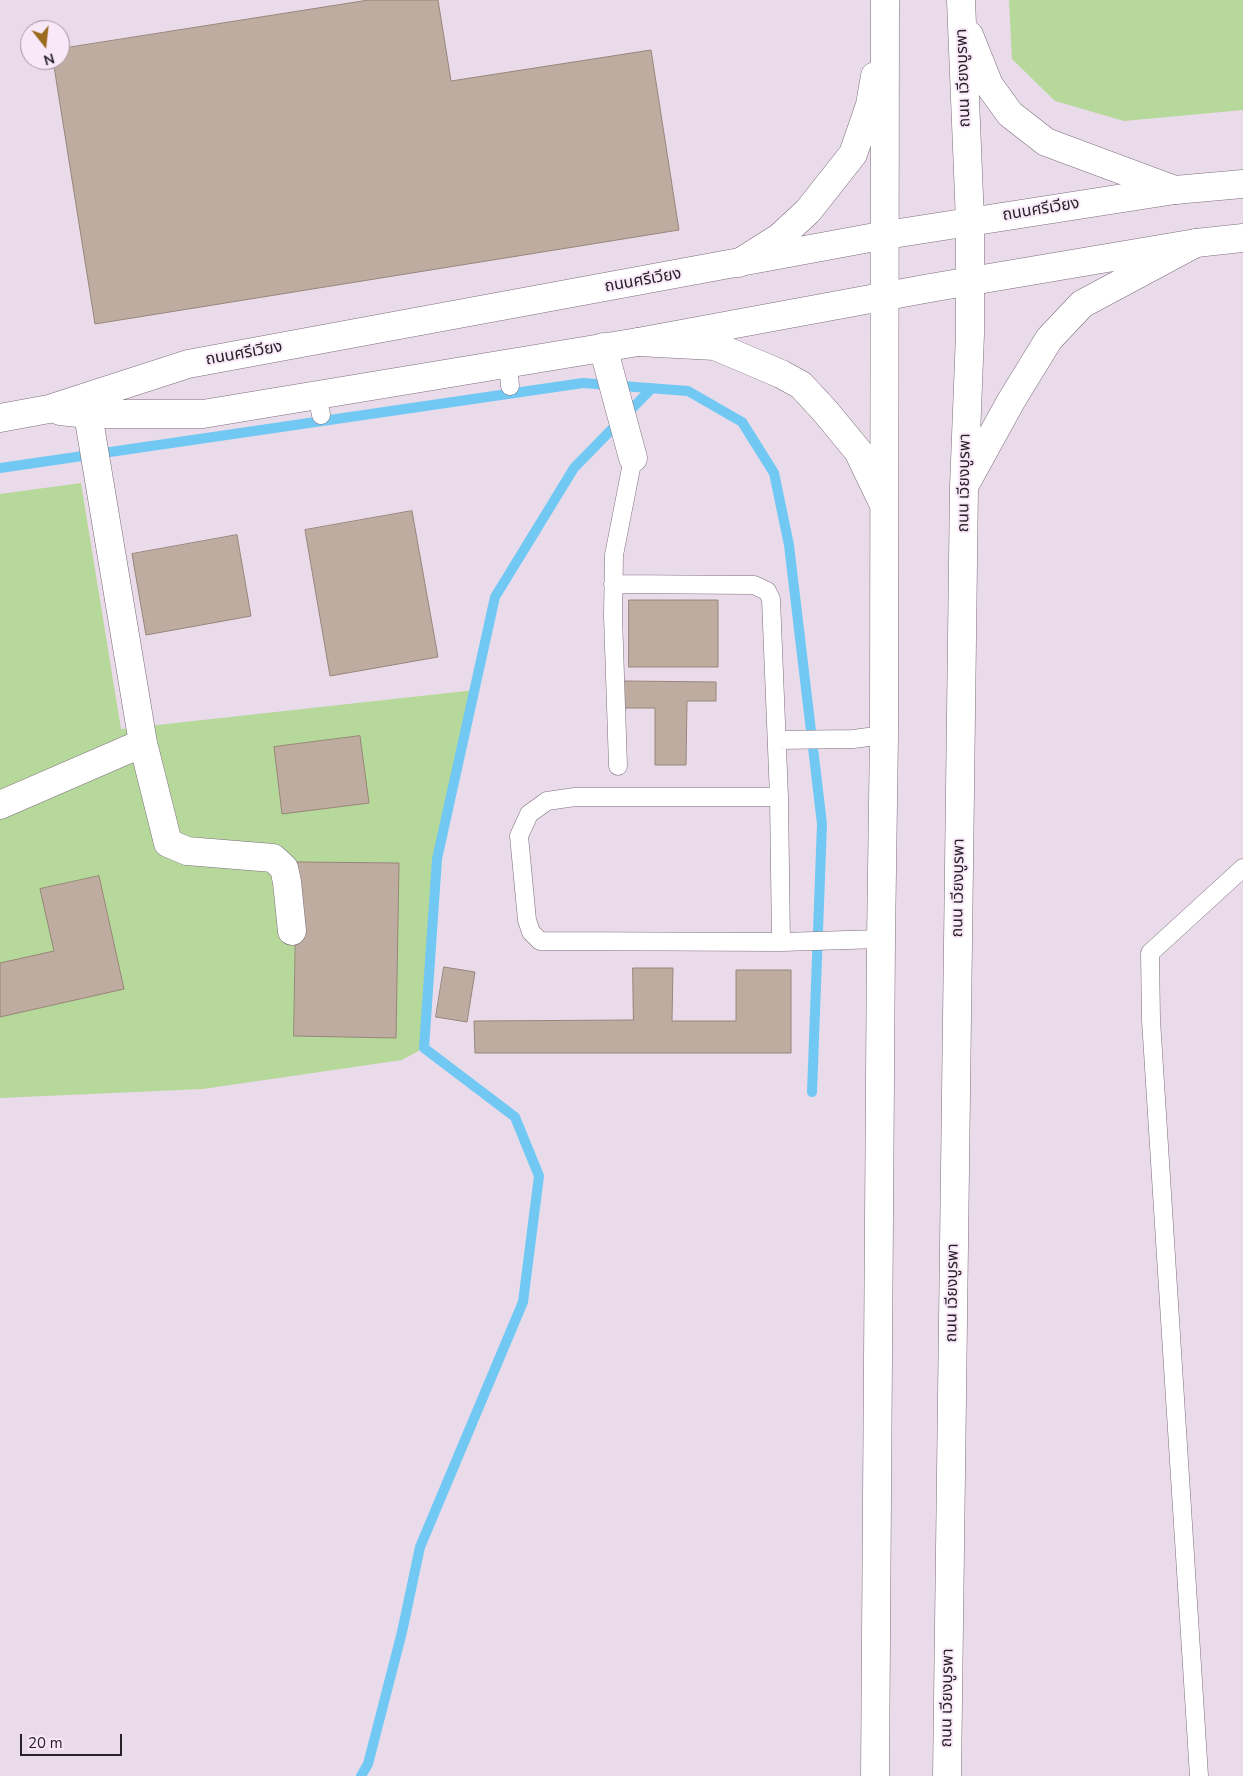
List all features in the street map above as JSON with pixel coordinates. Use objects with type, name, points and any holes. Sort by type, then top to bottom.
[{"type":"main road","points":[[961,0],[970,38],[988,85],[1010,114],[1046,142],[1175,190]]},
{"type":"main road","name":"ถนน เวียงบูรพา","points":[[947,1776],[964,487],[970,282],[970,221],[961,0]]},
{"type":"main road","points":[[875,1776],[886,509],[886,7]]},
{"type":"main road","points":[[739,263],[780,237],[808,211],[853,154],[870,105],[886,7]]},
{"type":"main road","name":"ถนนศรีเวียง","points":[[0,418],[49,410],[188,364],[886,235],[1175,190],[1243,184]]},
{"type":"main road","name":"ถนนศรีเวียง","points":[[49,410],[88,414],[203,414],[319,405],[607,359],[638,342],[886,296],[1196,244],[1243,238]]},
{"type":"main road","points":[[964,487],[1011,401],[1049,339],[1082,304],[1196,244]]},
{"type":"main road","points":[[638,342],[715,346],[801,385],[826,411],[858,451],[886,509]]},
{"type":"main road","points":[[607,359],[633,458]]},
{"type":"main road","points":[[88,414],[143,743],[168,843],[187,851],[273,858],[284,868],[292,931]]},
{"type":"main road","points":[[0,805],[143,743]]},
{"type":"lane","points":[[618,766],[613,584],[614,555],[633,458]]},
{"type":"lane","points":[[613,584],[754,585],[767,591],[771,599],[785,741],[779,797],[789,942]]},
{"type":"lane","points":[[785,741],[884,736]]},
{"type":"lane","points":[[779,797],[575,797],[547,801],[529,814],[519,836],[527,920],[531,932],[540,941],[789,942],[881,939]]},
{"type":"lane","points":[[1199,1776],[1151,1020],[1150,953],[1243,868]]},
{"type":"green space","points":[[1009,0],[1243,0],[1243,110],[1124,121],[1055,101],[1012,59]]},
{"type":"green space","points":[[81,483],[121,729],[475,690],[437,859],[424,1048],[402,1060],[203,1089],[0,1098],[0,494]]},
{"type":"building","points":[[369,0],[438,0],[451,81],[651,50],[679,230],[95,324],[55,70],[70,70],[70,47]]},
{"type":"building","points":[[412,511],[438,657],[330,676],[305,530]]},
{"type":"building","points":[[237,535],[251,616],[146,635],[132,554]]},
{"type":"building","points":[[629,600],[718,600],[718,667],[629,667]]},
{"type":"building","points":[[624,681],[716,682],[716,701],[687,701],[686,765],[655,765],[655,708],[624,708]]},
{"type":"building","points":[[360,736],[369,803],[282,814],[274,747]]},
{"type":"building","points":[[297,862],[399,863],[396,1038],[294,1036]]},
{"type":"building","points":[[99,876],[124,989],[0,1017],[0,963],[54,951],[40,889]]},
{"type":"building","points":[[444,967],[475,972],[467,1022],[436,1017]]},
{"type":"building","points":[[633,968],[673,968],[672,1021],[736,1021],[736,970],[791,970],[791,1053],[475,1053],[474,1021],[633,1020]]},
{"type":"waterway","points":[[0,468],[583,383],[688,391],[742,422],[774,473],[789,545],[822,824],[812,1092]]},
{"type":"waterway","points":[[361,1776],[368,1764],[402,1632],[420,1547],[523,1302],[539,1176],[515,1117],[424,1048],[437,859],[495,597],[574,468],[652,388]]}]
